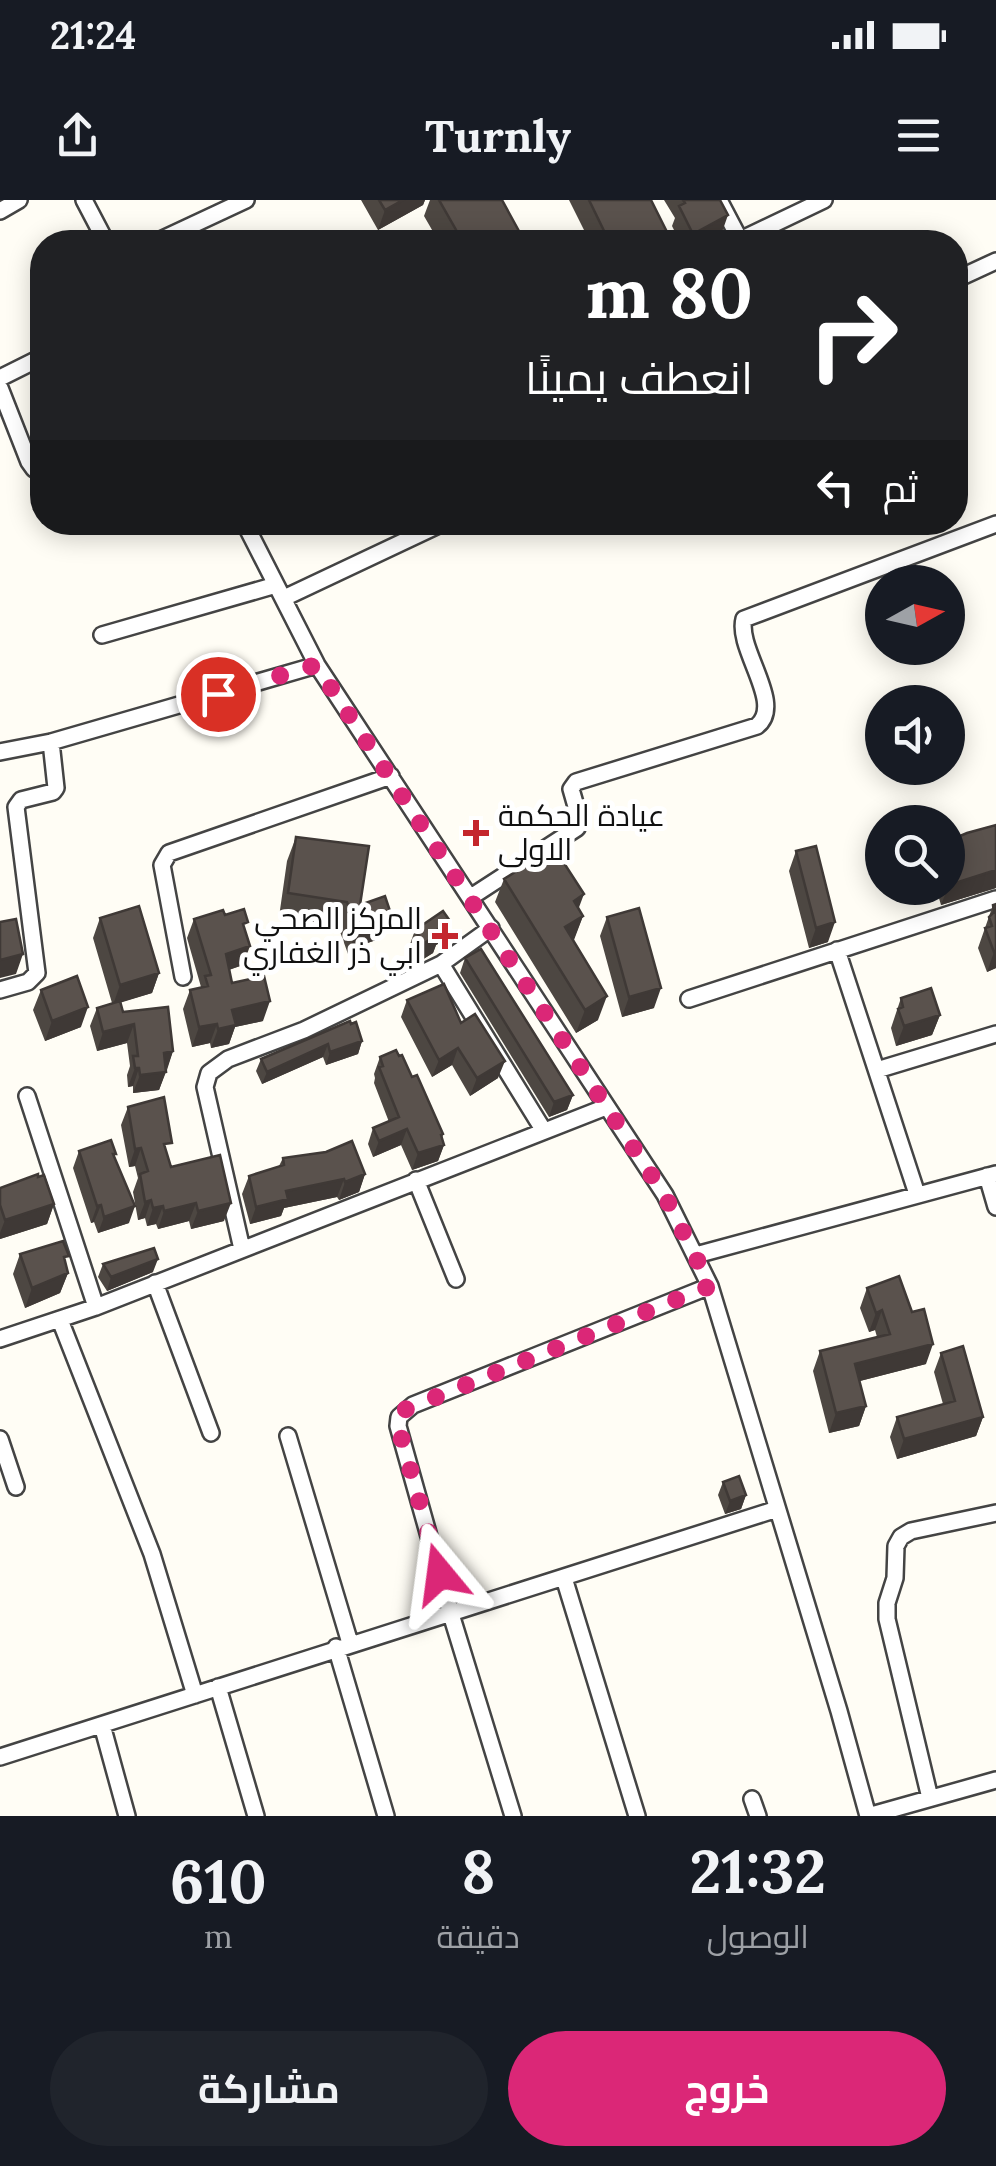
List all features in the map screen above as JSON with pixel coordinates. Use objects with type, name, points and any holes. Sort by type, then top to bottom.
[{"type":"street","points":[[0,211],[19,200]]},
{"type":"street","points":[[84,200],[100,230]]},
{"type":"street","points":[[182,230],[246,200]]},
{"type":"street","points":[[719,200],[733,230]]},
{"type":"street","points":[[763,230],[824,200]]},
{"type":"street","points":[[968,274],[996,261]]},
{"type":"street","points":[[0,378],[30,363]]},
{"type":"street","points":[[0,388],[30,463]]},
{"type":"street","points":[[968,535],[996,524]]},
{"type":"street","points":[[251,535],[316,665],[665,1196],[696,1255],[710,1286],[868,1816],[996,1780]]},
{"type":"street","points":[[102,635],[280,592],[414,535]]},
{"type":"street","points":[[471,897],[577,828],[579,817],[571,789],[576,782],[756,726],[764,720],[764,695],[743,634],[744,620],[967,535]]},
{"type":"street","points":[[0,752],[50,742],[316,665]]},
{"type":"street","points":[[0,990],[28,982],[38,974],[16,807],[22,800],[54,792],[50,742]]},
{"type":"street","points":[[183,977],[162,865],[170,853],[390,776]]},
{"type":"street","points":[[689,999],[996,898]]},
{"type":"street","points":[[242,1249],[204,1087],[208,1073],[228,1059],[304,1030],[441,964],[491,928]]},
{"type":"street","points":[[837,950],[918,1194]]},
{"type":"street","points":[[441,964],[544,1131]]},
{"type":"street","points":[[877,1070],[996,1034]]},
{"type":"street","points":[[26,1096],[96,1306]]},
{"type":"street","points":[[0,1338],[60,1320],[606,1107]]},
{"type":"street","points":[[696,1255],[992,1175],[996,1207]]},
{"type":"street","points":[[416,1180],[456,1279]]},
{"type":"street","points":[[155,1283],[211,1433]]},
{"type":"street","points":[[513,1816],[450,1611],[398,1426],[399,1417],[413,1405],[710,1286]]},
{"type":"street","points":[[60,1320],[152,1554],[195,1695]]},
{"type":"street","points":[[288,1436],[386,1816]]},
{"type":"street","points":[[0,1439],[16,1487]]},
{"type":"street","points":[[0,1756],[776,1509]]},
{"type":"street","points":[[930,1798],[888,1619],[896,1546],[911,1532],[996,1513]]},
{"type":"street","points":[[564,1578],[637,1816]]},
{"type":"street","points":[[218,1687],[256,1816]]},
{"type":"street","points":[[102,1725],[127,1816]]},
{"type":"street","points":[[752,1799],[758,1816]]},
{"type":"building","points":[[379,200],[403,200],[385,210]]},
{"type":"building","points":[[439,200],[502,200],[518,230],[456,230]]},
{"type":"building","points":[[589,200],[651,200],[666,230],[604,230]]},
{"type":"building","points":[[683,200],[720,200],[728,215],[700,230],[691,230],[679,206],[685,203]]},
{"type":"building","points":[[996,825],[996,870],[965,880],[967,833]]},
{"type":"building","points":[[296,837],[369,846],[360,905],[385,896],[391,914],[357,925],[357,930],[347,902],[288,893]]},
{"type":"building","points":[[561,843],[569,856],[562,860],[584,894],[574,901],[583,916],[565,927],[607,996],[585,1010],[504,879]]},
{"type":"building","points":[[816,846],[835,922],[816,928],[796,851]]},
{"type":"building","points":[[996,904],[994,952],[985,928],[992,926],[989,917]]},
{"type":"building","points":[[139,906],[159,973],[120,985],[100,918]]},
{"type":"building","points":[[639,908],[661,988],[629,997],[607,917]]},
{"type":"building","points":[[244,909],[248,922],[243,924],[250,946],[226,954],[232,983],[264,976],[270,1001],[232,1010],[236,1025],[218,1029],[217,1024],[199,1027],[190,990],[208,986],[205,976],[211,975],[194,919],[223,910],[225,915]]},
{"type":"building","points":[[443,911],[450,921],[438,929],[441,933],[424,943],[415,930]]},
{"type":"building","points":[[16,919],[23,954],[0,960],[0,922]]},
{"type":"building","points":[[481,949],[573,1095],[554,1102],[465,958]]},
{"type":"building","points":[[77,976],[88,1007],[52,1021],[41,990]]},
{"type":"building","points":[[444,984],[461,1023],[475,1014],[505,1061],[477,1078],[458,1048],[439,1060],[407,1000]]},
{"type":"building","points":[[931,988],[940,1015],[904,1026],[898,1009],[903,1007],[901,998]]},
{"type":"building","points":[[120,1001],[123,1012],[168,1007],[173,1051],[164,1053],[166,1072],[140,1075],[139,1068],[135,1068],[133,1056],[138,1056],[134,1024],[103,1032],[97,1008]]},
{"type":"building","points":[[350,1021],[356,1022],[362,1041],[330,1052],[328,1044],[267,1072],[261,1059]]},
{"type":"building","points":[[396,1050],[412,1077],[417,1075],[443,1134],[444,1145],[418,1153],[407,1129],[379,1141],[373,1128],[399,1117],[379,1067],[383,1066],[380,1057]]},
{"type":"building","points":[[164,1097],[172,1143],[164,1144],[171,1167],[220,1155],[231,1203],[198,1211],[196,1203],[164,1211],[163,1206],[153,1208],[151,1200],[145,1202],[140,1174],[148,1171],[141,1148],[135,1149],[128,1107]]},
{"type":"building","points":[[111,1140],[135,1206],[104,1217],[79,1151]]},
{"type":"building","points":[[352,1141],[365,1174],[345,1182],[344,1179],[286,1191],[288,1199],[256,1207],[249,1176],[284,1165],[283,1158],[326,1152]]},
{"type":"building","points":[[44,1175],[54,1204],[5,1220],[0,1188]]},
{"type":"building","points":[[63,1241],[69,1256],[64,1257],[68,1273],[32,1288],[20,1254]]},
{"type":"building","points":[[154,1248],[158,1259],[111,1277],[103,1264]]},
{"type":"building","points":[[899,1276],[912,1312],[924,1309],[933,1344],[855,1364],[866,1406],[836,1413],[820,1351],[890,1334],[882,1310],[876,1313],[867,1288]]},
{"type":"building","points":[[963,1346],[983,1417],[904,1439],[897,1417],[955,1401],[941,1353]]},
{"type":"building","points":[[739,1476],[746,1495],[730,1501],[723,1482]]},
{"type":"place","name":"عيادة الحكمة الاولى","points":[[476,833]]},
{"type":"place","name":"المركز الصحي ابي ذر الغفاري","points":[[445,936]]},
{"type":"route","points":[[218,694],[316,665],[665,1196],[710,1286],[404,1410],[398,1426],[440,1574]]}]
